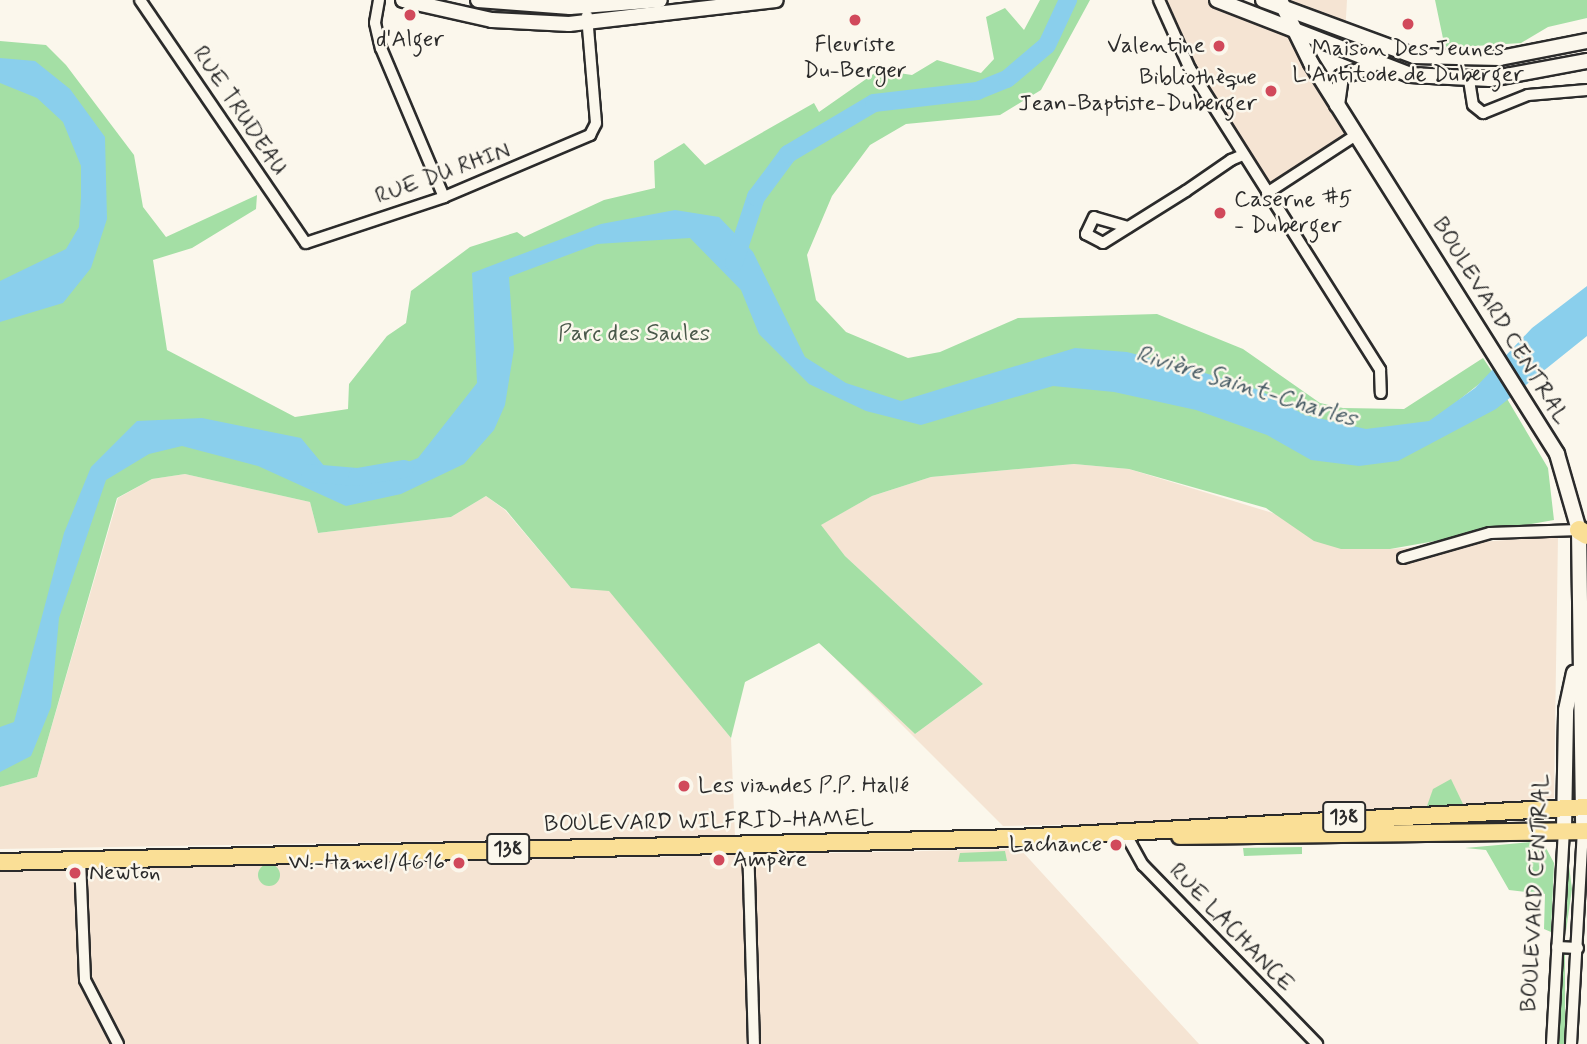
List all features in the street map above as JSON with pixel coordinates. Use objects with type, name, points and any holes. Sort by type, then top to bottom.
[{"type":"main road","points":[[403,0],[492,20],[588,23],[776,0]]},
{"type":"main road","points":[[478,0],[586,7],[660,0]]},
{"type":"main road","points":[[1217,0],[1378,67],[1469,80],[1587,61]]},
{"type":"main road","points":[[1263,0],[1281,4],[1380,48],[1434,59],[1500,58],[1587,41]]},
{"type":"main road","name":"BOULEVARD CENTRAL","points":[[1281,4],[1295,34],[1337,105],[1557,454],[1584,531],[1577,661],[1586,807],[1585,831]]},
{"type":"main road","points":[[1337,105],[1344,73],[1378,67]]},
{"type":"main road","name":"BOULEVARD CENTRAL","points":[[1564,829],[1566,710],[1577,661]]},
{"type":"main road","name":"BOULEVARD WILFRID-HAMEL","points":[[0,862],[1125,833],[1586,807]]},
{"type":"main road","name":"BOULEVARD WILFRID-HAMEL","points":[[1125,833],[1246,839],[1564,829],[1585,831]]},
{"type":"street","name":"RUE TRUDEAU","points":[[140,0],[306,243]]},
{"type":"street","points":[[380,0],[375,23],[381,48],[444,197]]},
{"type":"street","points":[[1159,0],[1190,69],[1380,370],[1381,393]]},
{"type":"street","points":[[586,7],[588,23]]},
{"type":"street","name":"RUE DU RHIN","points":[[306,243],[444,197],[590,135],[596,123],[588,23]]},
{"type":"street","points":[[1469,80],[1473,105],[1483,113],[1528,95],[1587,90]]},
{"type":"street","points":[[1267,193],[1356,135]]},
{"type":"street","points":[[1128,228],[1243,155]]},
{"type":"street","points":[[1403,558],[1490,533],[1584,531]]},
{"type":"street","name":"BOULEVARD CENTRAL","points":[[1552,1044],[1564,829]]},
{"type":"street","name":"BOULEVARD CENTRAL","points":[[1572,1044],[1585,831]]},
{"type":"street","name":"RUE LACHANCE","points":[[1125,833],[1143,865],[1317,1044]]},
{"type":"street","points":[[748,843],[754,1044]]},
{"type":"street","points":[[80,860],[85,980],[118,1044]]},
{"type":"street","points":[[1557,947],[1578,948]]},
{"type":"shaded area","points":[[1159,0],[1217,0],[1295,34],[1361,140],[1270,199],[1190,69]]},
{"type":"shaded area","points":[[1280,0],[1347,0],[1345,35]]},
{"type":"shaded area","points":[[1074,464],[1129,469],[1390,549],[1558,536],[1554,798],[1246,821],[1003,826],[820,643],[915,734],[983,684],[845,556],[820,525],[872,496],[931,477]]},
{"type":"shaded area","points":[[185,474],[310,502],[318,533],[451,517],[486,496],[505,510],[571,588],[609,590],[731,738],[735,836],[0,849],[0,787],[37,777],[118,498],[152,479]]},
{"type":"shaded area","points":[[1020,849],[1199,1044],[0,1044],[0,871]]},
{"type":"green space","name":"Parc des Saules","points":[[1040,0],[1090,0],[1041,90],[1000,115],[906,124],[870,145],[832,196],[807,255],[816,300],[846,332],[908,358],[940,352],[1018,318],[1157,314],[1243,349],[1320,403],[1343,408],[1404,409],[1483,358],[1493,373],[1430,423],[1366,431],[1304,417],[1259,392],[1127,354],[1075,352],[900,405],[844,388],[803,358],[735,237],[762,331],[809,383],[921,422],[1002,392],[1054,383],[1117,389],[1198,408],[1273,434],[1312,457],[1358,462],[1398,456],[1506,397],[1548,468],[1554,520],[1390,549],[1341,549],[1314,541],[1266,508],[1129,469],[1074,464],[931,477],[872,496],[821,525],[845,556],[983,684],[915,734],[819,643],[745,682],[731,738],[609,591],[571,588],[506,510],[486,496],[451,517],[318,533],[310,502],[185,474],[152,479],[117,498],[37,777],[0,787],[0,41],[46,45],[66,65],[134,155],[143,207],[166,237],[257,195],[256,209],[192,248],[153,260],[167,350],[295,417],[348,409],[349,384],[387,336],[406,323],[411,291],[470,247],[517,232],[524,237],[604,200],[655,188],[654,161],[684,143],[705,165],[814,103],[819,112],[879,70],[912,75],[937,60],[981,73],[994,59],[986,17],[1005,8],[1024,30]]},
{"type":"green space","points":[[1435,0],[1587,0],[1587,18],[1548,27],[1521,43],[1445,48]]},
{"type":"green space","points":[[1451,779],[1463,804],[1427,806],[1433,789]]},
{"type":"green space","points":[[1531,842],[1545,846],[1554,863],[1551,932],[1544,929],[1545,894],[1509,890],[1486,850],[1465,848]]},
{"type":"green space","points":[[1302,847],[1302,854],[1244,856],[1243,848]]},
{"type":"green space","points":[[1005,851],[1007,861],[958,862],[960,853]]},
{"type":"green space","points":[[1567,851],[1572,889],[1566,931],[1563,927]]},
{"type":"green space","points":[[269,864],[277,867],[280,875],[277,883],[269,886],[261,883],[258,875],[261,867]]},
{"type":"green space","points":[[1565,954],[1565,1044],[1557,1044],[1561,957]]},
{"type":"water","points":[[0,58],[35,61],[70,89],[105,137],[107,219],[91,268],[63,303],[0,322],[0,281],[66,249],[79,227],[81,166],[63,122],[37,98],[0,83]]},
{"type":"water","name":"Rivière Saint-Charles","points":[[675,210],[719,217],[753,252],[805,357],[846,383],[901,401],[1075,348],[1127,352],[1189,368],[1259,390],[1305,415],[1366,429],[1429,421],[1475,388],[1532,328],[1587,286],[1587,336],[1496,409],[1398,461],[1359,466],[1311,460],[1267,435],[1196,410],[1114,392],[1053,386],[921,425],[866,411],[809,384],[759,334],[741,290],[690,238],[597,244],[509,277],[514,349],[505,405],[494,430],[464,464],[401,494],[346,506],[258,466],[182,446],[149,454],[106,480],[59,618],[51,707],[31,756],[0,772],[0,727],[14,722],[64,533],[91,467],[137,421],[202,418],[301,438],[335,479],[374,475],[418,458],[477,383],[472,273],[601,224]]},
{"type":"waterway","points":[[734,263],[756,197],[788,154],[874,103],[977,91],[1007,79],[1047,45],[1068,0]]},
{"type":"waterway","name":"Rivière Saint-Charles","points":[[310,473],[357,477],[404,469]]},
{"type":"place","name":"d'Alger","points":[[410,15]]},
{"type":"place","name":"Fleuriste Du-Berger","points":[[855,20]]},
{"type":"place","name":"Maison Des Jeunes L'Antitode de Duberger","points":[[1408,24]]},
{"type":"place","name":"Valentine","points":[[1219,46]]},
{"type":"place","name":"Bibliothèque Jean-Baptiste-Duberger","points":[[1271,91]]},
{"type":"place","name":"Caserne #5 - Duberger","points":[[1220,213]]},
{"type":"place","name":"Les viandes P.P. Hallé","points":[[684,786]]},
{"type":"place","name":"Lachance","points":[[1116,845]]},
{"type":"place","name":"Ampère","points":[[719,860]]},
{"type":"place","name":"W.-Hamel/4616","points":[[459,863]]},
{"type":"place","name":"Newton","points":[[75,873]]}]
